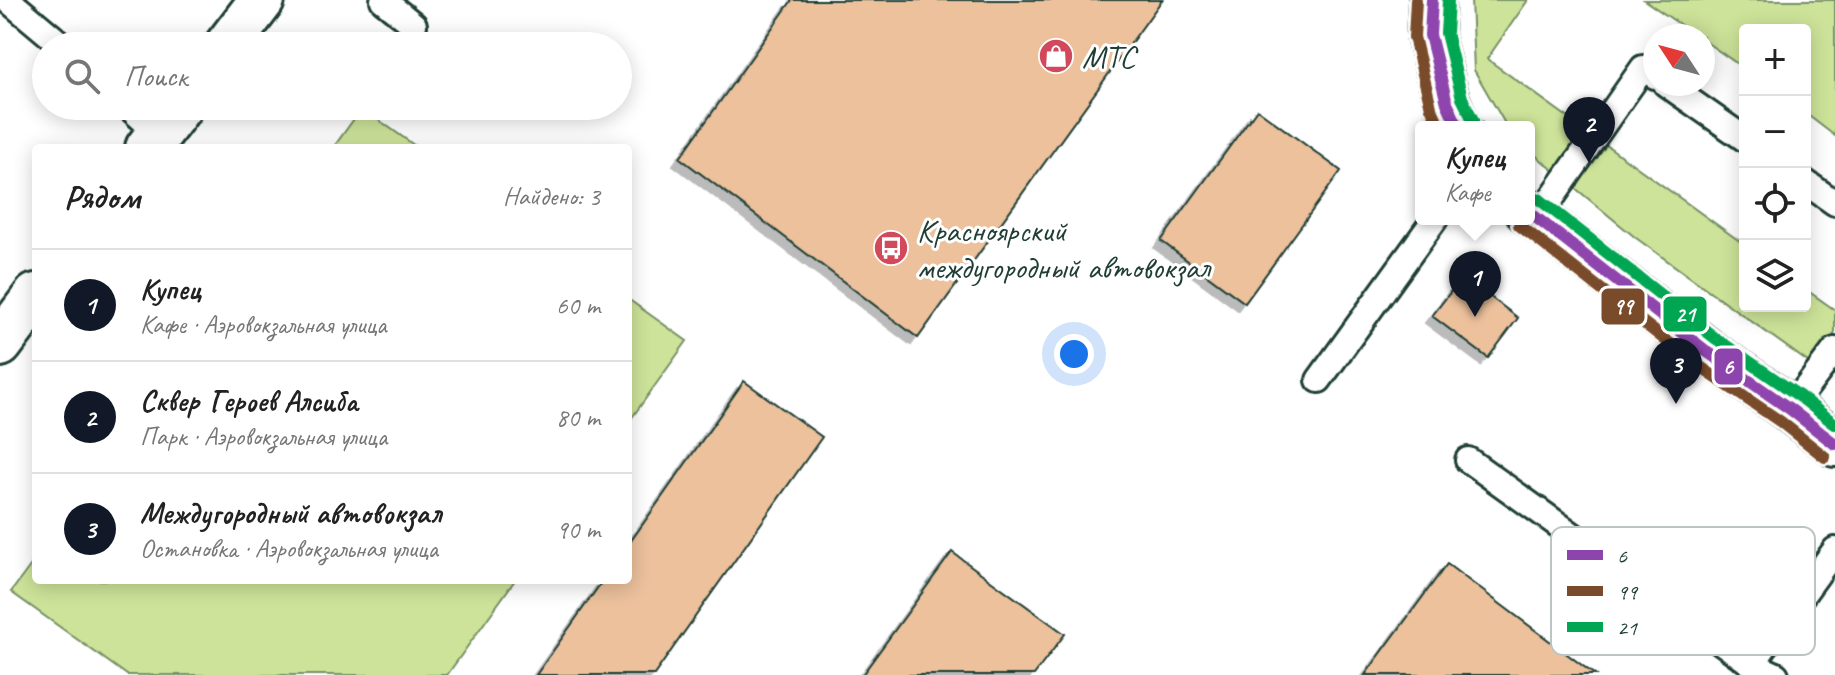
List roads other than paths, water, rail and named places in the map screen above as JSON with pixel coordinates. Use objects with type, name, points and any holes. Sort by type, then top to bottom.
[{"type":"street","points":[[238,32],[262,0]]},
{"type":"street","points":[[1432,0],[1430,35],[1447,103],[1455,121]]},
{"type":"street","points":[[1535,218],[1706,351],[1835,444]]},
{"type":"street","points":[[0,344],[32,301]]},
{"type":"lane","points":[[383,0],[414,25]]},
{"type":"lane","points":[[10,1],[47,32]]},
{"type":"lane","points":[[1535,214],[1643,79]]},
{"type":"lane","points":[[1683,96],[1739,135]]},
{"type":"lane","points":[[1811,186],[1835,203]]},
{"type":"lane","points":[[1319,380],[1431,225]]},
{"type":"lane","points":[[1790,409],[1835,350]]},
{"type":"lane","points":[[1468,460],[1561,527]]},
{"type":"lane","points":[[1815,577],[1835,550]]},
{"type":"lane","points":[[1739,655],[1776,675]]},
{"type":"lane","points":[[1752,664],[1759,655]]},
{"type":"place","name":"МТС","points":[[1056,56]]},
{"type":"place","name":"Сквер Героев Алсиба","points":[[1589,163]]},
{"type":"place","name":"Красноярский междугородный автовокзал","points":[[891,248]]},
{"type":"place","name":"Купец","points":[[1475,317]]},
{"type":"place","name":"Междугородный автовокзал","points":[[1676,404]]}]
